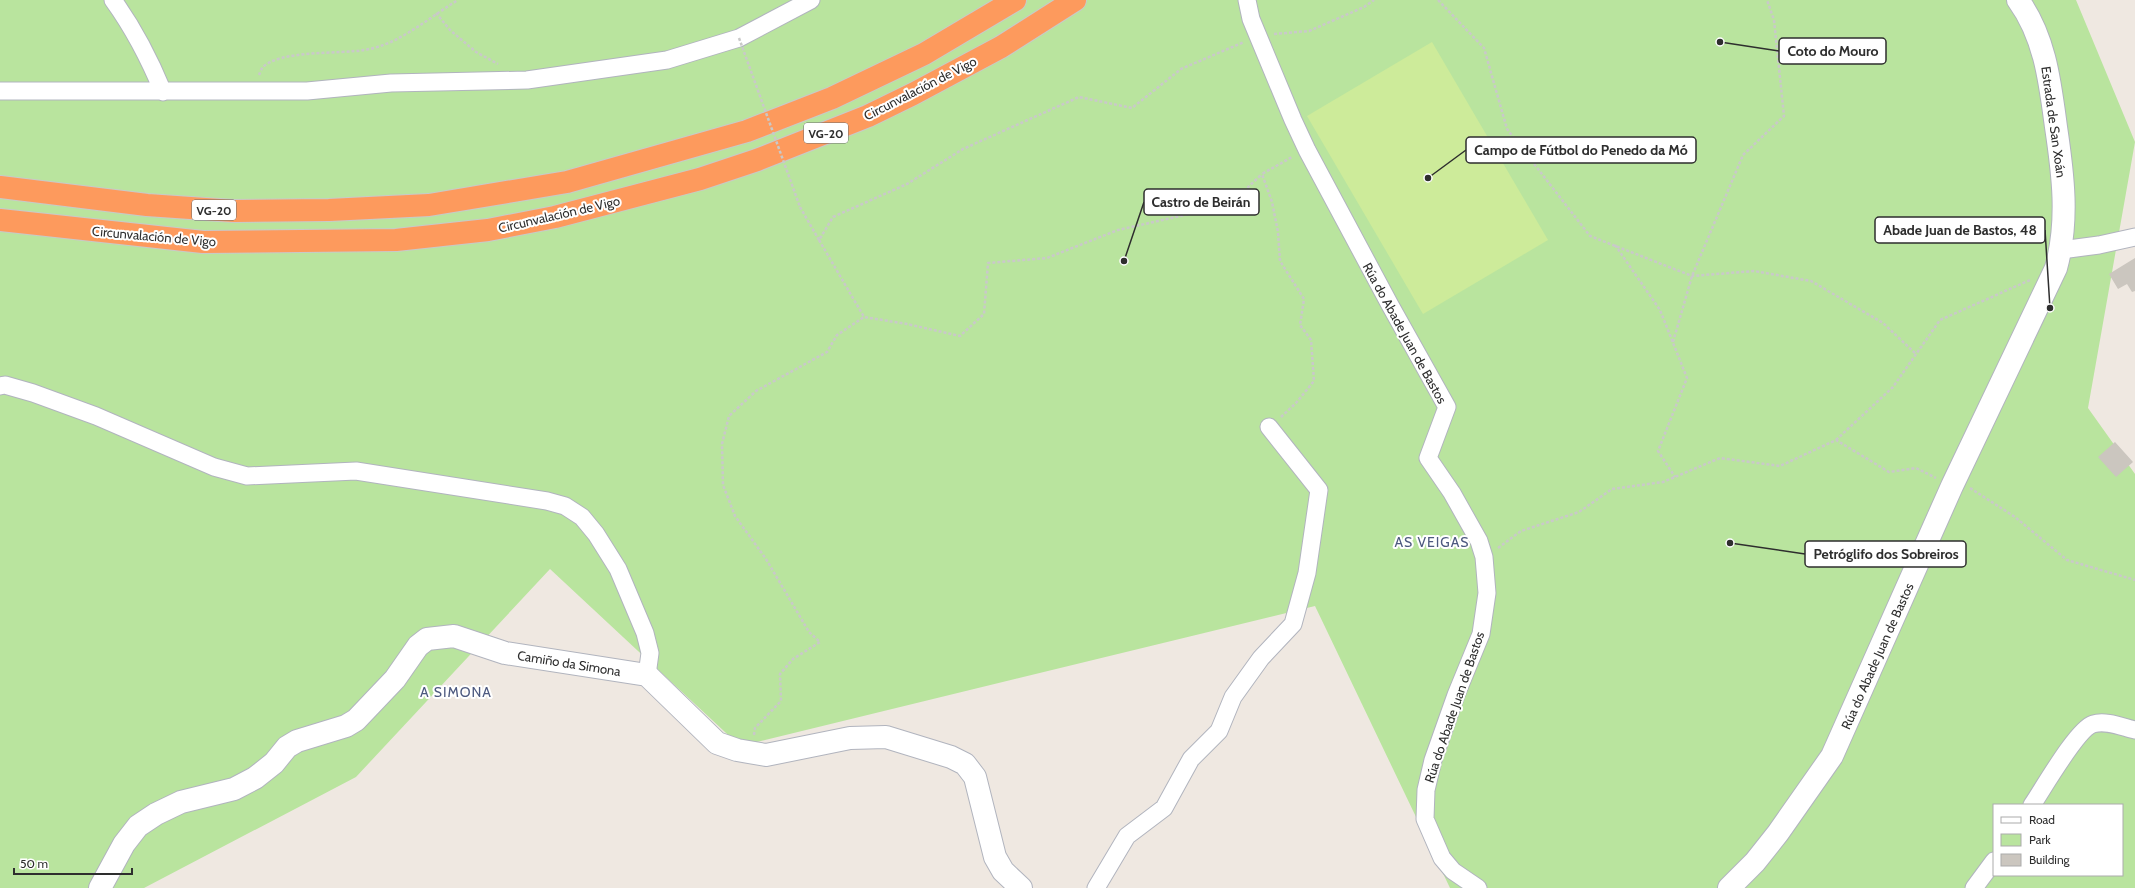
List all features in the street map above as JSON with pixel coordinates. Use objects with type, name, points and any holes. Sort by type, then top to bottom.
[{"type":"highway","name":"VG-20","points":[[0,187],[147,206],[234,211],[329,210],[429,205],[567,182],[747,131],[825,100],[924,54],[1014,0]]},
{"type":"highway","name":"Circunvalación de Vigo","points":[[0,220],[203,242],[396,240],[488,230],[555,217],[700,179],[764,157],[861,119],[969,64],[1038,24],[1075,0]]},
{"type":"street","points":[[113,0],[131,24],[147,52],[163,92]]},
{"type":"street","points":[[0,91],[307,91],[391,83],[512,81],[667,60],[739,38],[811,0]]},
{"type":"street","points":[[1247,0],[1251,18],[1258,36],[1307,150]]},
{"type":"street","name":"Estrada de San Xoán","points":[[2018,0],[2036,31],[2047,63],[2053,99],[2063,176],[2063,218],[2058,259]]},
{"type":"street","name":"Rúa do Abade Juan de Bastos","points":[[1307,150],[1390,305],[1447,407],[1428,458],[1452,493],[1479,541],[1484,557],[1487,593],[1481,634],[1456,695],[1433,760],[1426,790],[1425,819],[1442,858],[1453,871],[1478,888]]},
{"type":"street","points":[[2058,259],[2099,245],[2135,237]]},
{"type":"street","name":"Rúa do Abade Juan de Bastos","points":[[1729,888],[1755,862],[1778,833],[1832,756],[1954,483],[2058,259]]},
{"type":"street","points":[[0,386],[5,385],[33,393],[96,416],[214,467],[247,476],[356,471],[539,500],[565,506],[582,517],[596,534],[618,568],[645,633],[650,653],[647,675],[716,743],[737,750],[766,755],[850,738],[886,737],[951,757],[965,764],[975,776],[995,857],[1003,871],[1021,888]]},
{"type":"street","points":[[1096,888],[1127,836],[1164,808],[1191,760],[1219,731],[1233,697],[1261,658],[1293,624],[1307,572],[1319,490],[1269,427]]},
{"type":"street","name":"Camiño da Simona","points":[[100,888],[124,844],[138,826],[156,814],[181,802],[234,789],[255,778],[274,763],[287,747],[297,741],[346,726],[356,720],[395,679],[418,646],[428,639],[454,636],[505,652],[647,675]]},
{"type":"street","points":[[2033,804],[2074,742],[2091,724],[2100,722],[2135,730]]},
{"type":"street","points":[[1974,888],[1993,862]]},
{"type":"path","points":[[256,91],[257,79],[262,67],[274,61],[293,56],[364,50],[379,46],[403,35],[458,0]]},
{"type":"path","points":[[819,240],[833,217],[906,184],[963,149],[1079,97],[1132,108],[1181,69],[1258,36],[1309,31],[1364,7],[1374,0]]},
{"type":"path","points":[[1438,0],[1484,48],[1507,129],[1590,236],[1692,276],[1754,271],[1811,281],[1883,323],[1916,354]]},
{"type":"path","points":[[1672,342],[1692,276],[1743,155],[1784,116],[1774,20],[1767,0]]},
{"type":"path","points":[[436,13],[450,30],[476,52],[502,68],[512,81]]},
{"type":"path","points":[[739,38],[800,207],[864,317]]},
{"type":"path","points":[[754,753],[755,728],[781,701],[780,674],[793,659],[820,642],[809,632],[766,559],[735,516],[724,485],[722,444],[729,416],[756,390],[827,352],[837,335],[864,317],[907,324],[960,336],[984,314],[988,263],[1046,258],[1118,230],[1229,205],[1262,174],[1277,163],[1307,150]]},
{"type":"path","points":[[1262,174],[1272,202],[1278,232],[1280,261],[1304,299],[1300,325],[1311,340],[1314,381],[1296,404],[1269,427]]},
{"type":"path","points":[[1614,245],[1660,310],[1687,378],[1658,451],[1675,477]]},
{"type":"path","points":[[1484,557],[1521,531],[1579,512],[1612,489],[1663,482],[1720,458],[1780,466],[1836,440],[1893,387],[1940,320],[2058,259]]},
{"type":"path","points":[[1836,440],[1889,472],[1916,468],[1954,483],[2015,517],[2067,560],[2135,580]]},
{"type":"green space","points":[[0,0],[2076,0],[2135,142],[2088,408],[2135,474],[2135,888],[1450,888],[1315,606],[740,746],[550,569],[356,777],[144,888],[0,888]]},
{"type":"green space","points":[[1432,42],[1548,240],[1423,314],[1307,116]]},
{"type":"building","points":[[2135,258],[2135,291],[2132,292],[2127,284],[2118,289],[2109,274]]},
{"type":"building","points":[[2115,442],[2133,462],[2116,477],[2098,457]]},
{"type":"place","name":"Coto do Mouro","points":[[1720,42]]},
{"type":"place","name":"Campo de Fútbol do Penedo da Mó","points":[[1428,178]]},
{"type":"place","name":"Castro de Beirán","points":[[1124,261]]},
{"type":"place","name":"Abade Juan de Bastos, 48","points":[[2050,308]]},
{"type":"place","name":"Petróglifo dos Sobreiros","points":[[1730,543]]},
{"type":"district","name":"AS VEIGAS","points":[[1432,542]]},
{"type":"district","name":"A SIMONA","points":[[456,692]]}]
